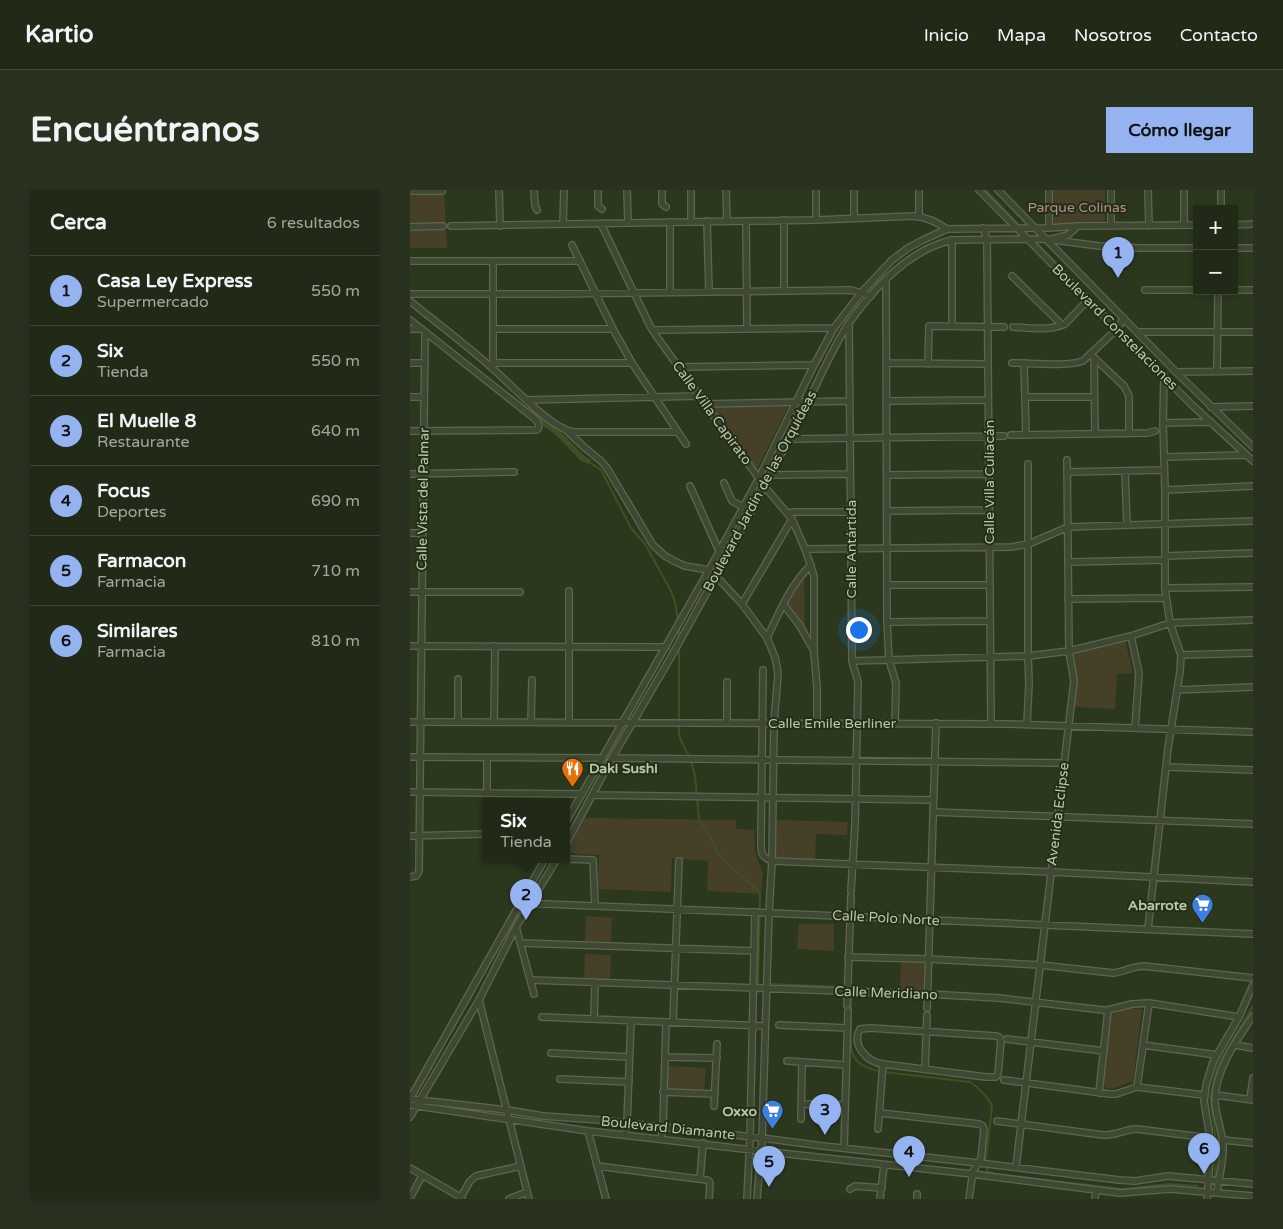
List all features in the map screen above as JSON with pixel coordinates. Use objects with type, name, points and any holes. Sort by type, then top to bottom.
[{"type":"street","points":[[499,190],[500,226]]},
{"type":"street","points":[[534,190],[537,210]]},
{"type":"street","points":[[563,224],[564,190]]},
{"type":"street","points":[[598,190],[598,206],[602,209]]},
{"type":"street","points":[[627,190],[628,223]]},
{"type":"street","points":[[662,190],[662,205],[666,207]]},
{"type":"street","points":[[691,190],[691,222]]},
{"type":"street","points":[[726,190],[727,221]]},
{"type":"street","points":[[816,190],[816,220]]},
{"type":"street","points":[[854,190],[854,218]]},
{"type":"street","points":[[919,216],[920,190]]},
{"type":"street","name":"Boulevard Constelaciones","points":[[979,190],[1118,328],[1191,404],[1253,461]]},
{"type":"street","name":"Boulevard Constelaciones","points":[[998,190],[1123,320],[1138,332],[1199,396],[1253,447]]},
{"type":"street","points":[[1049,190],[1050,228]]},
{"type":"street","points":[[1111,190],[1111,226]]},
{"type":"street","points":[[1148,190],[1149,226]]},
{"type":"street","points":[[1184,190],[1184,225]]},
{"type":"street","points":[[1221,190],[1221,205]]},
{"type":"street","points":[[410,191],[442,191]]},
{"type":"street","points":[[451,226],[816,220],[919,216],[934,221],[947,229]]},
{"type":"street","points":[[746,220],[747,329]]},
{"type":"street","points":[[784,220],[784,291]]},
{"type":"street","points":[[670,222],[670,292]]},
{"type":"street","points":[[707,222],[709,292]]},
{"type":"street","name":"Calle Villa Capirato","points":[[602,224],[653,330],[765,487],[792,519],[805,549],[814,576],[814,652],[817,687],[817,723]]},
{"type":"street","points":[[1238,225],[1253,224]]},
{"type":"street","name":"Boulevard Jardín de las Orquídeas","points":[[570,815],[743,508],[834,328],[861,293],[892,260],[908,248],[947,229],[1193,225]]},
{"type":"street","points":[[410,227],[444,226]]},
{"type":"street","points":[[1044,239],[1052,239],[1068,234],[1078,226]]},
{"type":"street","name":"Calle Villa Culiacán","points":[[983,228],[987,240],[991,724]]},
{"type":"street","points":[[1044,239],[1139,248],[1193,248]]},
{"type":"street","name":"Boulevard Jardín de las Orquídeas","points":[[570,837],[632,722],[685,633],[765,487],[841,337],[870,296],[897,269],[920,252],[944,241],[1044,239]]},
{"type":"street","points":[[952,240],[952,326]]},
{"type":"street","points":[[572,245],[613,329],[632,363],[686,444]]},
{"type":"street","points":[[1238,248],[1253,248]]},
{"type":"street","points":[[410,261],[580,261]]},
{"type":"street","points":[[493,261],[493,366]]},
{"type":"street","points":[[1012,276],[1062,326]]},
{"type":"street","points":[[886,279],[888,622],[890,660],[896,684],[895,723]]},
{"type":"street","points":[[410,294],[851,290],[870,296]]},
{"type":"street","points":[[1145,290],[1193,290]]},
{"type":"street","points":[[1238,290],[1253,290]]},
{"type":"street","points":[[1217,372],[1218,295]]},
{"type":"street","points":[[1013,327],[1046,328],[1062,326],[1088,300]]},
{"type":"street","points":[[410,302],[493,366],[526,400],[561,428],[573,432],[678,432]]},
{"type":"street","points":[[410,320],[538,422],[539,427],[536,430],[410,431]]},
{"type":"street","points":[[1012,363],[1075,363],[1083,361],[1092,356],[1123,320]]},
{"type":"street","name":"Calle Antártida","points":[[844,1148],[848,957],[853,864],[858,682],[852,661],[849,324]]},
{"type":"street","points":[[928,364],[929,326],[1004,327]]},
{"type":"street","points":[[653,330],[834,328]]},
{"type":"street","points":[[410,329],[424,330]]},
{"type":"street","points":[[494,329],[613,329]]},
{"type":"street","name":"Calle Vista del Palmar","points":[[410,878],[417,875],[419,871],[420,836],[424,330]]},
{"type":"street","points":[[1138,332],[1253,332]]},
{"type":"street","points":[[1092,356],[1095,434]]},
{"type":"street","points":[[1092,356],[1127,391],[1129,396],[1129,433]]},
{"type":"street","points":[[410,363],[425,363]]},
{"type":"street","points":[[493,366],[632,363]]},
{"type":"street","points":[[1024,363],[1026,435]]},
{"type":"street","points":[[887,364],[988,364]]},
{"type":"street","points":[[678,367],[814,365]]},
{"type":"street","points":[[1176,372],[1253,371]]},
{"type":"street","points":[[1148,929],[1168,748],[1181,655],[1170,624],[1165,588],[1164,376]]},
{"type":"street","points":[[526,400],[700,396]]},
{"type":"street","points":[[1191,404],[1199,396]]},
{"type":"street","points":[[410,397],[424,397]]},
{"type":"street","points":[[1025,397],[1094,397]]},
{"type":"street","points":[[886,401],[988,400]]},
{"type":"street","points":[[705,404],[850,402]]},
{"type":"street","points":[[1211,407],[1253,406]]},
{"type":"street","points":[[1163,422],[1211,422]]},
{"type":"street","points":[[568,431],[584,448],[601,461],[650,541],[657,549],[665,556],[685,566],[709,570],[716,576],[742,604],[767,638],[775,657],[778,674],[774,723],[772,861],[768,912],[762,1138],[757,1198],[747,1197],[750,1150],[755,912]]},
{"type":"street","points":[[1011,435],[1148,433],[1154,431]]},
{"type":"street","points":[[789,439],[1004,436]]},
{"type":"street","points":[[1244,438],[1253,438]]},
{"type":"street","points":[[1164,457],[1246,455]]},
{"type":"street","name":"Avenida Eclipse","points":[[1016,1168],[1074,681],[1068,651],[1068,460]]},
{"type":"street","points":[[1028,464],[1028,724]]},
{"type":"street","points":[[1068,472],[1164,470]]},
{"type":"street","points":[[410,474],[514,472]]},
{"type":"street","points":[[1125,472],[1127,525]]},
{"type":"street","points":[[771,475],[850,474]]},
{"type":"street","points":[[887,475],[989,474]]},
{"type":"street","points":[[724,483],[732,501],[743,508]]},
{"type":"street","points":[[690,486],[719,551]]},
{"type":"street","points":[[1165,490],[1253,486]]},
{"type":"street","points":[[887,511],[989,510]]},
{"type":"street","points":[[787,513],[850,512]]},
{"type":"street","points":[[742,604],[792,519]]},
{"type":"street","points":[[805,549],[1012,547],[1027,544],[1068,527],[1253,521]]},
{"type":"street","points":[[410,533],[423,533]]},
{"type":"street","points":[[1068,562],[1253,553]]},
{"type":"street","points":[[767,638],[795,584],[811,565]]},
{"type":"street","points":[[888,585],[990,585]]},
{"type":"street","points":[[1165,588],[1253,587]]},
{"type":"street","points":[[569,591],[569,722]]},
{"type":"street","points":[[410,592],[520,592]]},
{"type":"street","points":[[1068,599],[1166,598]]},
{"type":"street","points":[[784,605],[800,626],[814,652]]},
{"type":"street","points":[[852,661],[1028,656],[1068,651],[1131,636],[1170,624],[1253,620]]},
{"type":"street","points":[[888,622],[990,621]]},
{"type":"street","points":[[1131,636],[1138,673],[1135,728]]},
{"type":"street","points":[[410,646],[666,646]]},
{"type":"street","points":[[494,722],[496,646]]},
{"type":"street","points":[[1181,655],[1253,654]]},
{"type":"street","points":[[763,670],[761,850],[762,855],[766,859],[772,861],[1253,882]]},
{"type":"street","points":[[458,679],[458,722]]},
{"type":"street","points":[[531,722],[532,680]]},
{"type":"street","points":[[727,682],[727,723]]},
{"type":"street","points":[[1177,690],[1253,687]]},
{"type":"street","name":"Calle Emile Berliner","points":[[410,722],[1028,724],[1253,732]]},
{"type":"street","points":[[927,1008],[936,723]]},
{"type":"street","points":[[410,757],[603,758]]},
{"type":"street","points":[[487,758],[487,793]]},
{"type":"street","points":[[612,758],[1064,763]]},
{"type":"street","points":[[1166,767],[1253,770]]},
{"type":"street","points":[[410,792],[582,794]]},
{"type":"street","points":[[593,795],[934,800]]},
{"type":"street","points":[[933,812],[1253,824]]},
{"type":"street","points":[[410,836],[482,834]]},
{"type":"street","points":[[570,858],[593,860],[596,906]]},
{"type":"street","points":[[661,1139],[665,1057],[674,985],[679,861]]},
{"type":"street","points":[[410,1099],[543,863]]},
{"type":"street","points":[[410,1118],[413,1105],[420,1099],[479,1000],[516,927],[555,863]]},
{"type":"street","name":"Calle Polo Norte","points":[[520,903],[1253,934]]},
{"type":"street","points":[[516,927],[534,994]]},
{"type":"street","points":[[521,943],[755,952]]},
{"type":"street","points":[[848,957],[1040,965],[1113,973],[1136,966],[1144,966],[1253,978]]},
{"type":"street","name":"Calle Meridiano","points":[[531,980],[927,994],[999,998],[1108,1010],[1132,1004],[1148,1003],[1239,1017]]},
{"type":"street","points":[[594,1019],[595,982]]},
{"type":"street","points":[[1207,1196],[1210,1138],[1204,1095],[1208,1076],[1217,1055],[1239,1017],[1253,985]]},
{"type":"street","points":[[479,1000],[529,1199]]},
{"type":"street","points":[[1137,1087],[1148,1003]]},
{"type":"street","points":[[1099,1093],[1108,1010]]},
{"type":"street","points":[[925,1069],[927,1015]]},
{"type":"street","points":[[1217,1193],[1222,1166],[1223,1140],[1217,1113],[1216,1096],[1221,1073],[1226,1061],[1253,1016]]},
{"type":"street","points":[[542,1017],[765,1026]]},
{"type":"street","points":[[625,1135],[631,1020]]},
{"type":"street","points":[[779,1025],[847,1028]]},
{"type":"street","points":[[860,1029],[926,1031],[999,1037],[1001,1040],[998,1074],[996,1077],[986,1077],[925,1069],[883,1069],[859,1049],[857,1036],[860,1029]]},
{"type":"street","points":[[1007,1039],[1104,1051]]},
{"type":"street","points":[[714,1106],[717,1044]]},
{"type":"street","points":[[1143,1045],[1217,1055]]},
{"type":"street","points":[[1235,1045],[1253,1048]]},
{"type":"street","points":[[551,1054],[629,1057]]},
{"type":"street","points":[[665,1057],[716,1058]]},
{"type":"street","points":[[787,1061],[846,1065]]},
{"type":"street","points":[[801,1119],[802,1062]]},
{"type":"street","points":[[878,1129],[883,1069]]},
{"type":"street","points":[[1216,1096],[1251,1100],[1253,1078]]},
{"type":"street","points":[[560,1079],[629,1082]]},
{"type":"street","points":[[1004,1080],[1099,1093],[1116,1094],[1137,1087],[1204,1095]]},
{"type":"street","points":[[663,1092],[715,1094]]},
{"type":"street","name":"Boulevard Diamante","points":[[410,1099],[543,1116],[627,1123],[979,1162],[1127,1181],[1168,1176],[1253,1184]]},
{"type":"street","points":[[802,1104],[845,1105]]},
{"type":"street","name":"Boulevard Diamante","points":[[413,1105],[588,1131],[972,1174],[1120,1193],[1170,1189],[1207,1196],[1217,1193],[1253,1196]]},
{"type":"street","points":[[880,1113],[981,1125],[984,1130],[981,1158],[972,1174],[969,1199]]},
{"type":"street","points":[[997,1121],[1103,1136],[1137,1129],[1210,1138]]},
{"type":"street","points":[[588,1131],[606,1199]]},
{"type":"street","points":[[1223,1140],[1253,1143]]},
{"type":"street","points":[[700,1179],[703,1143]]},
{"type":"street","points":[[908,1167],[910,1155]]},
{"type":"street","points":[[880,1199],[884,1164]]},
{"type":"street","points":[[410,1168],[462,1198],[470,1181],[476,1176],[520,1166]]},
{"type":"street","points":[[597,1166],[710,1181],[709,1199]]},
{"type":"street","points":[[410,1198],[422,1176]]},
{"type":"street","points":[[850,1189],[855,1186],[882,1188]]},
{"type":"street","points":[[1095,1199],[1096,1190]]},
{"type":"street","points":[[508,1199],[527,1192]]},
{"type":"green space","points":[[410,190],[444,190],[447,248],[410,248]]},
{"type":"green space","name":"Parque Colinas","points":[[1049,190],[1105,190],[1105,223],[1050,224]]},
{"type":"green space","points":[[789,405],[756,471],[708,406]]},
{"type":"green space","points":[[804,573],[805,638],[781,602]]},
{"type":"green space","points":[[1125,640],[1133,673],[1117,674],[1115,709],[1074,707],[1077,675],[1073,654]]},
{"type":"green space","points":[[585,818],[736,820],[736,829],[754,830],[755,851],[763,874],[761,894],[707,891],[708,861],[672,858],[671,892],[598,889],[599,855],[570,853],[570,843]]},
{"type":"green space","points":[[776,820],[848,822],[847,835],[816,834],[815,861],[774,859]]},
{"type":"green space","points":[[586,916],[612,918],[611,942],[585,941]]},
{"type":"green space","points":[[799,924],[834,924],[834,951],[797,949]]},
{"type":"green space","points":[[585,954],[611,955],[610,979],[584,978]]},
{"type":"green space","points":[[901,960],[924,961],[923,991],[900,991]]},
{"type":"green space","points":[[1128,1008],[1142,1009],[1133,1081],[1112,1089],[1101,1086],[1109,1016]]},
{"type":"green space","points":[[667,1066],[706,1068],[704,1091],[666,1090]]},
{"type":"waterway","points":[[986,190],[1019,225]]},
{"type":"waterway","points":[[1039,246],[1129,337]]},
{"type":"waterway","points":[[531,413],[559,434],[582,458],[588,461]]},
{"type":"waterway","points":[[588,461],[601,470],[631,528],[645,544],[671,591],[678,621]]},
{"type":"waterway","points":[[679,629],[679,639]]},
{"type":"waterway","points":[[679,646],[679,733],[689,756]]},
{"type":"waterway","points":[[691,761],[695,776],[699,820],[710,836],[717,852],[760,893],[758,984]]},
{"type":"waterway","points":[[769,984],[841,987]]},
{"type":"waterway","points":[[851,998],[851,1010]]},
{"type":"waterway","points":[[1215,1177],[1217,1148],[1210,1097],[1213,1083],[1218,1064],[1253,1006]]},
{"type":"waterway","points":[[851,1018],[851,1047],[856,1060],[862,1065],[884,1072],[970,1082],[988,1099],[992,1106],[986,1160]]},
{"type":"waterway","points":[[987,1167],[987,1171],[994,1174],[1122,1189],[1169,1184],[1197,1186]]},
{"type":"place","name":"Casa Ley Express","points":[[1118,278]]},
{"type":"place","name":"Daki Sushi","points":[[573,787]]},
{"type":"place","name":"Six","points":[[526,920]]},
{"type":"place","name":"Abarrote","points":[[1203,924]]},
{"type":"place","name":"Oxxo","points":[[773,1130]]},
{"type":"place","name":"El Muelle 8","points":[[825,1135]]},
{"type":"place","name":"Similares","points":[[1204,1174]]},
{"type":"place","name":"Focus","points":[[909,1177]]},
{"type":"place","name":"Farmacon","points":[[769,1187]]}]
